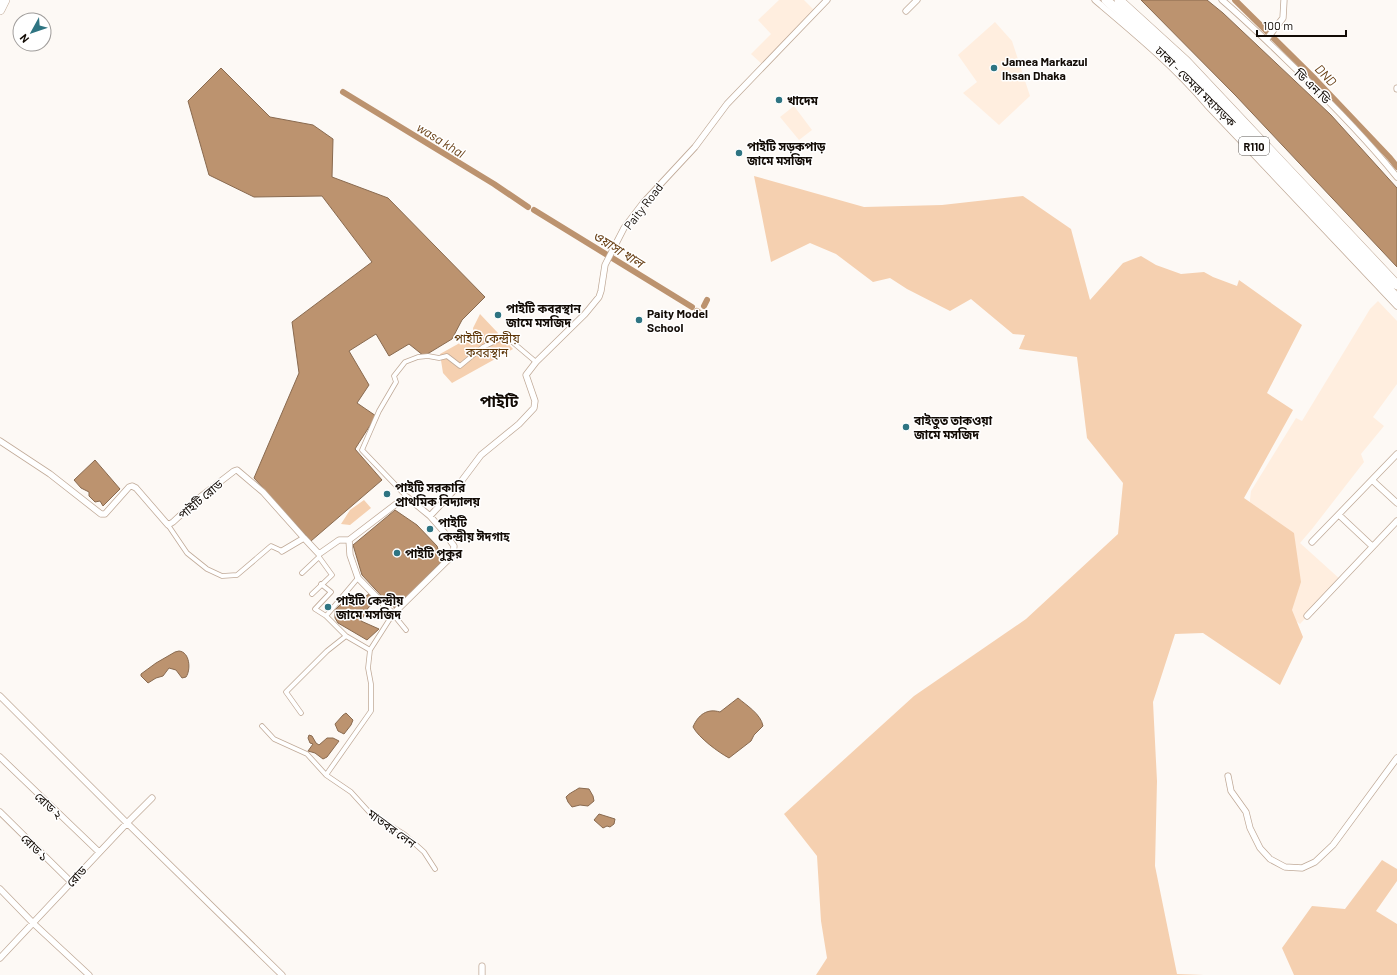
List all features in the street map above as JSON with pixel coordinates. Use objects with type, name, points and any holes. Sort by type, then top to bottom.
[{"type":"main road","points":[[0,10],[5,0]]},
{"type":"main road","name":"ঢাকা - ডেমরা মহাসড়ক","points":[[1106,0],[1180,67],[1397,298]]},
{"type":"main road","name":"ঢাকা - ডেমরা মহাসড়ক","points":[[1119,0],[1186,61],[1397,285]]},
{"type":"street","name":"Paity Road","points":[[430,516],[456,487],[481,454],[519,424],[534,408],[534,401],[526,375],[536,362],[585,314],[599,297],[605,264],[624,228],[643,203],[695,147],[727,104],[827,0]]},
{"type":"street","points":[[906,11],[917,0]]},
{"type":"street","points":[[1095,0],[1158,54],[1191,86],[1212,111],[1397,306]]},
{"type":"street","name":"ডি এন ডি","points":[[1222,0],[1266,40],[1342,114],[1397,177]]},
{"type":"street","points":[[1266,40],[1283,18],[1284,0]]},
{"type":"street","points":[[326,775],[371,711],[371,684],[368,668],[370,650],[393,614],[453,555],[454,546],[444,532],[430,516],[407,497],[362,450],[379,411],[396,382],[394,376],[405,362],[418,357],[428,356],[439,358],[446,356],[460,366],[483,347],[504,337],[510,340],[536,362]]},
{"type":"street","name":"পাইটি রোড","points":[[0,441],[50,474],[101,514],[105,514],[129,486],[132,486],[136,488],[168,525],[174,522],[199,498],[237,470],[263,492],[304,538]]},
{"type":"street","points":[[1312,542],[1397,454]]},
{"type":"street","points":[[1372,480],[1397,503]]},
{"type":"street","points":[[302,573],[319,556],[339,540],[349,540],[407,497]]},
{"type":"street","points":[[1339,515],[1372,546]]},
{"type":"street","points":[[1307,616],[1397,521]]},
{"type":"street","points":[[168,525],[187,553],[207,569],[222,576],[237,575],[270,546],[282,551],[304,538],[332,575],[312,594]]},
{"type":"street","points":[[349,540],[350,555],[358,578],[393,614],[406,630]]},
{"type":"street","points":[[326,616],[358,578]]},
{"type":"street","points":[[321,584],[331,592],[315,609],[326,616],[346,636],[370,650]]},
{"type":"street","points":[[301,712],[286,692],[327,651],[346,636]]},
{"type":"street","points":[[0,696],[282,975]]},
{"type":"street","name":"মাতবর লেন","points":[[262,726],[274,739],[307,754],[326,775],[351,792],[370,813],[404,834],[424,852],[435,869]]},
{"type":"street","name":"রোড ২","points":[[0,757],[99,852]]},
{"type":"street","points":[[1228,776],[1232,791],[1246,812],[1250,828],[1260,848],[1270,859],[1285,867],[1302,868],[1316,862],[1333,845],[1397,758]]},
{"type":"street","name":"রোড","points":[[1,956],[152,798]]},
{"type":"street","name":"রোড ১","points":[[0,812],[71,882]]},
{"type":"street","points":[[0,889],[33,923],[89,975]]},
{"type":"street","points":[[482,966],[482,975]]},
{"type":"shaded area","points":[[779,0],[804,0],[815,11],[763,65],[751,54],[771,34],[758,20]]},
{"type":"shaded area","points":[[1141,0],[1207,0],[1223,13],[1331,115],[1397,188],[1397,267],[1236,96]]},
{"type":"shaded area","name":"Jamea Markazul Ihsan Dhaka","points":[[995,22],[1012,41],[1030,96],[999,125],[963,93],[977,82],[958,55]]},
{"type":"shaded area","points":[[221,68],[270,117],[313,125],[333,139],[332,177],[388,198],[485,297],[462,320],[452,339],[424,356],[409,344],[389,356],[376,334],[349,351],[369,385],[357,403],[376,416],[355,449],[382,480],[311,541],[254,478],[299,373],[292,322],[372,262],[322,196],[254,197],[209,175],[188,101]]},
{"type":"shaded area","points":[[794,106],[812,130],[799,140],[780,117]]},
{"type":"shaded area","points":[[1378,301],[1397,321],[1397,384],[1373,417],[1384,426],[1361,454],[1364,462],[1300,543],[1341,580],[1300,624],[1274,607],[1242,570],[1251,491],[1296,418],[1302,421],[1370,309]]},
{"type":"shaded area","points":[[95,460],[120,489],[103,506],[100,501],[95,502],[89,496],[89,492],[81,488],[74,480]]},
{"type":"shaded area","name":"পাইটি পুকুর","points":[[395,510],[417,525],[437,546],[442,561],[395,608],[388,603],[362,575],[353,545]]},
{"type":"shaded area","points":[[371,592],[378,599],[368,608],[361,621],[379,629],[367,640],[338,623],[335,618],[335,610],[346,599],[351,597],[357,604]]},
{"type":"shaded area","points":[[179,651],[183,652],[187,658],[189,670],[186,677],[182,678],[176,670],[169,668],[163,676],[148,683],[141,676],[141,674],[156,663]]},
{"type":"shaded area","points":[[738,698],[756,714],[763,726],[754,735],[751,741],[729,758],[709,744],[693,727],[700,716],[711,711],[720,712]]},
{"type":"shaded area","points":[[346,713],[353,720],[344,734],[338,731],[335,724]]},
{"type":"shaded area","points":[[309,735],[312,736],[319,745],[327,738],[333,738],[339,741],[327,757],[323,759],[315,753],[308,751],[313,744],[310,743],[308,738]]},
{"type":"shaded area","points":[[579,788],[589,789],[594,801],[588,806],[580,805],[572,807],[566,797]]},
{"type":"shaded area","points":[[599,814],[615,819],[614,824],[610,827],[607,826],[603,828],[594,820]]},
{"type":"green space","points":[[754,176],[864,207],[942,205],[1023,196],[1071,229],[1090,300],[1123,263],[1141,256],[1156,265],[1181,274],[1204,272],[1237,286],[1239,280],[1302,325],[1267,393],[1293,410],[1244,498],[1294,533],[1301,582],[1292,610],[1303,637],[1280,685],[1203,633],[1175,634],[1153,702],[1157,781],[1155,866],[1177,974],[1204,975],[816,975],[827,958],[821,921],[817,856],[784,814],[914,696],[1026,619],[1118,534],[1123,483],[1087,438],[1077,357],[1019,349],[1025,335],[1013,334],[971,299],[950,311],[907,289],[890,278],[873,282],[836,254],[810,243],[771,262]]},
{"type":"green space","name":"পাইটি কেন্দ্রীয় কবরস্থান","points":[[480,314],[513,349],[452,383],[443,373],[440,354],[474,335],[473,328]]},
{"type":"green space","points":[[364,500],[371,508],[350,525],[341,524],[350,510]]},
{"type":"green space","points":[[1382,860],[1397,869],[1397,881],[1376,911],[1397,924],[1397,975],[1294,975],[1282,948],[1312,906],[1345,909]]},
{"type":"waterway","name":"DND","points":[[1235,0],[1315,79],[1397,167]]},
{"type":"waterway","name":"wasa khal","points":[[343,92],[494,184],[528,207]]},
{"type":"waterway","name":"ওয়াসা খাল","points":[[534,210],[692,307]]},
{"type":"waterway","name":"wasa khal","points":[[704,306],[707,300]]},
{"type":"waterway","name":"wasa khal","points":[[697,311],[701,314]]},
{"type":"place","name":"Jamea Markazul Ihsan Dhaka","points":[[994,68]]},
{"type":"place","name":"খাদেম","points":[[779,100]]},
{"type":"place","name":"পাইটি সড়কপাড় জামে মসজিদ","points":[[739,153]]},
{"type":"place","name":"পাইটি কবরস্থান জামে মসজিদ","points":[[498,315]]},
{"type":"place","name":"Paity Model School","points":[[639,320]]},
{"type":"place","name":"বাইতুত তাকওয়া জামে মসজিদ","points":[[906,427]]},
{"type":"place","name":"পাইটি সরকারি প্রাথমিক বিদ্যালয়","points":[[387,494]]},
{"type":"place","name":"পাইটি কেন্দ্রীয় ঈদগাহ","points":[[430,529]]},
{"type":"place","name":"পাইটি পুকুর","points":[[397,553]]},
{"type":"place","name":"পাইটি কেন্দ্রীয় জামে মসজিদ","points":[[328,607]]},
{"type":"district","name":"পাইটি","points":[[499,400]]}]
